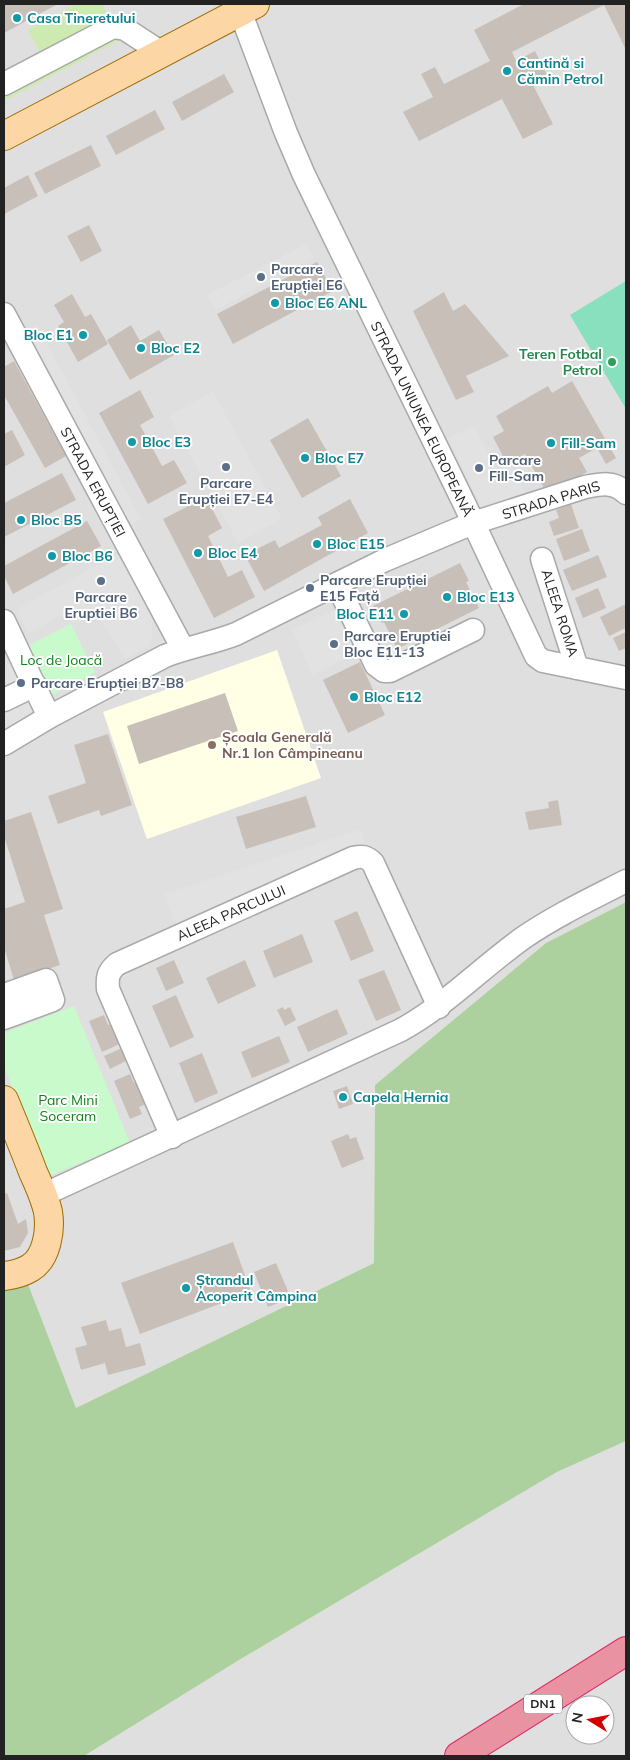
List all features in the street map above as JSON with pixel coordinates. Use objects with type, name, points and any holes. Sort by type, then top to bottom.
[{"type":"highway","name":"DN1","points":[[459,1756],[626,1651]]},
{"type":"highway","name":"DN1","points":[[487,1756],[626,1668]]},
{"type":"main road","points":[[4,136],[247,8]]},
{"type":"main road","points":[[4,1100],[43,1195],[48,1214],[47,1241],[42,1254],[32,1268],[18,1274],[4,1276]]},
{"type":"street","name":"STRADA UNIUNEA EUROPEANĂ","points":[[247,8],[286,132],[304,175],[536,656],[543,661],[626,678]]},
{"type":"street","points":[[4,84],[113,27],[125,29],[162,53]]},
{"type":"street","name":"STRADA ERUPȚIEI","points":[[4,314],[183,649]]},
{"type":"street","name":"STRADA PARIS","points":[[473,524],[585,487],[612,484],[621,488],[626,493]]},
{"type":"street","points":[[4,744],[49,717],[152,662],[183,649],[236,634],[385,560],[473,524]]},
{"type":"street","name":"ALEEA ROMA","points":[[542,559],[578,668]]},
{"type":"street","points":[[337,584],[376,665],[384,672],[390,671],[474,630]]},
{"type":"street","points":[[4,621],[49,717]]},
{"type":"street","points":[[4,700],[35,685]]},
{"type":"street","name":"ALEEA PARCULUI","points":[[172,1136],[108,989],[109,971],[117,964],[353,858],[362,856],[369,858],[373,862],[439,1007]]},
{"type":"street","points":[[43,1195],[401,1030],[439,1007],[509,949],[549,920],[626,881]]},
{"type":"street","points":[[4,995],[46,980],[53,1000],[4,1018]]},
{"type":"shaded area","points":[[4,4],[626,4],[626,902],[546,943],[375,1085],[374,1263],[76,1408],[28,1284],[4,1291]]},
{"type":"shaded area","name":"Parcare Erupției E6","points":[[306,244],[314,258],[215,310],[207,295]]},
{"type":"shaded area","points":[[37,325],[141,519],[111,536],[7,341]]},
{"type":"shaded area","name":"Parcare Erupției E7-E4","points":[[213,391],[282,519],[238,543],[169,416]]},
{"type":"shaded area","name":"Parcare Fill-Sam","points":[[474,426],[496,470],[510,465],[525,493],[482,509],[448,438]]},
{"type":"shaded area","name":"Parcare Eruptiei B6","points":[[119,553],[152,619],[152,635],[149,646],[125,659],[95,611],[74,623],[60,615],[28,634],[17,609]]},
{"type":"shaded area","name":"Parcare Eruptiei Bloc E11-13","points":[[352,602],[380,662],[477,617],[485,635],[376,687],[360,652],[312,675],[292,630]]},
{"type":"shaded area","name":"Parcare Erupției B7-B8","points":[[21,648],[52,709],[4,733],[4,657]]},
{"type":"shaded area","name":"Școala Generală Nr.1 Ion Câmpineanu","points":[[277,650],[321,778],[147,839],[103,712]]},
{"type":"shaded area","points":[[360,829],[367,848],[178,930],[164,894]]},
{"type":"shaded area","points":[[626,1441],[626,1756],[84,1756],[239,1660],[557,1472]]},
{"type":"green space","points":[[77,4],[102,4],[109,18],[41,54],[28,30]]},
{"type":"green space","points":[[113,35],[120,40],[4,101],[4,95]]},
{"type":"green space","name":"Teren Fotbal Petrol","points":[[626,281],[626,409],[570,315]]},
{"type":"green space","name":"Loc de Joacă","points":[[71,624],[95,673],[51,695],[27,646]]},
{"type":"green space","points":[[626,902],[626,1441],[557,1472],[239,1660],[84,1756],[4,1756],[4,1291],[28,1284],[76,1408],[374,1263],[375,1085],[546,943]]},
{"type":"green space","name":"Parc Mini Soceram","points":[[74,1006],[130,1143],[46,1177],[4,1066],[4,1033]]},
{"type":"building","name":"Casa Tineretului","points":[[4,4],[58,4],[4,33]]},
{"type":"building","name":"Cantină si Cămin Petrol","points":[[524,4],[626,4],[626,50],[604,5],[512,52],[516,61],[535,51],[549,79],[534,87],[553,124],[523,139],[502,99],[419,141],[403,112],[433,97],[421,74],[435,67],[444,84],[490,61],[474,30]]},
{"type":"building","points":[[224,74],[234,92],[182,121],[172,102]]},
{"type":"building","points":[[155,110],[165,129],[116,155],[106,136]]},
{"type":"building","points":[[91,145],[101,166],[45,194],[34,173]]},
{"type":"building","points":[[28,175],[38,196],[4,214],[4,188]]},
{"type":"building","points":[[89,225],[102,251],[81,262],[67,236]]},
{"type":"building","name":"Bloc E6 ANL","points":[[317,262],[333,291],[233,344],[217,314]]},
{"type":"building","points":[[444,292],[453,311],[465,304],[509,356],[466,376],[474,392],[456,400],[413,311]]},
{"type":"building","name":"Bloc E1","points":[[72,294],[85,317],[91,314],[108,344],[78,362],[58,326],[64,322],[54,305]]},
{"type":"building","name":"Bloc E2","points":[[131,325],[140,341],[159,330],[174,355],[130,380],[107,340]]},
{"type":"building","points":[[14,361],[66,456],[45,468],[4,395],[4,367]]},
{"type":"building","name":"Fill-Sam","points":[[572,381],[616,458],[606,464],[597,448],[579,458],[587,472],[548,495],[525,454],[507,464],[493,437],[504,431],[496,416],[548,386],[552,393]]},
{"type":"building","name":"Bloc E3","points":[[140,390],[154,417],[140,425],[162,466],[174,460],[187,483],[148,504],[99,413]]},
{"type":"building","name":"Bloc E7","points":[[308,418],[341,476],[302,498],[270,440]]},
{"type":"building","points":[[12,430],[25,455],[4,467],[4,434]]},
{"type":"building","name":"Bloc B5","points":[[62,473],[76,500],[4,537],[4,503]]},
{"type":"building","name":"Bloc E4","points":[[206,497],[222,528],[208,536],[228,577],[242,570],[255,597],[214,618],[163,519]]},
{"type":"building","name":"Bloc E15","points":[[350,499],[368,533],[264,591],[245,555],[275,540],[279,548],[322,525],[318,517]]},
{"type":"building","points":[[571,504],[579,528],[554,536],[549,522],[559,518],[556,510]]},
{"type":"building","name":"Bloc B6","points":[[87,521],[101,546],[13,594],[4,576],[4,566]]},
{"type":"building","points":[[582,529],[590,551],[564,561],[556,539]]},
{"type":"building","points":[[598,555],[607,577],[572,591],[563,570]]},
{"type":"building","points":[[460,563],[469,581],[466,582],[479,608],[397,649],[384,622],[382,623],[373,606]]},
{"type":"building","points":[[598,588],[606,608],[583,618],[575,598]]},
{"type":"building","points":[[626,604],[626,628],[609,636],[600,617]]},
{"type":"building","points":[[626,632],[626,648],[619,651],[613,638]]},
{"type":"building","name":"Bloc E12","points":[[360,662],[385,715],[348,733],[323,680]]},
{"type":"building","points":[[225,693],[238,731],[139,764],[127,726]]},
{"type":"building","points":[[108,734],[132,805],[101,816],[99,810],[58,824],[48,796],[86,783],[74,745]]},
{"type":"building","points":[[306,796],[316,827],[246,849],[236,817]]},
{"type":"building","points":[[558,800],[562,825],[529,830],[525,812],[549,808],[548,802]]},
{"type":"building","points":[[31,812],[63,909],[44,915],[60,965],[14,980],[4,947],[4,909],[25,902],[4,836],[4,821]]},
{"type":"building","points":[[357,911],[374,951],[351,961],[334,921]]},
{"type":"building","points":[[302,934],[313,962],[274,978],[263,951]]},
{"type":"building","points":[[174,960],[184,983],[166,991],[156,968]]},
{"type":"building","points":[[245,960],[256,986],[218,1004],[206,978]]},
{"type":"building","points":[[384,970],[401,1010],[376,1021],[358,980]]},
{"type":"building","points":[[176,995],[194,1037],[170,1048],[152,1006]]},
{"type":"building","points":[[283,1007],[284,1010],[290,1007],[296,1020],[285,1026],[277,1010]]},
{"type":"building","points":[[337,1009],[348,1034],[308,1052],[297,1027]]},
{"type":"building","points":[[104,1015],[108,1025],[116,1022],[124,1042],[102,1052],[89,1021]]},
{"type":"building","points":[[279,1036],[290,1062],[252,1078],[241,1052]]},
{"type":"building","points":[[122,1048],[128,1060],[110,1069],[104,1056]]},
{"type":"building","points":[[202,1053],[218,1093],[195,1103],[179,1063]]},
{"type":"building","points":[[130,1074],[134,1083],[139,1081],[148,1103],[139,1107],[142,1114],[130,1119],[114,1081]]},
{"type":"building","name":"Capela Hernia","points":[[347,1086],[353,1104],[339,1109],[333,1091]]},
{"type":"building","points":[[348,1134],[350,1139],[356,1137],[364,1159],[342,1168],[331,1141]]},
{"type":"building","points":[[7,1193],[18,1224],[26,1219],[28,1233],[20,1247],[4,1251],[4,1194]]},
{"type":"building","name":"Ștrandul Acoperit Câmpina","points":[[233,1242],[251,1292],[140,1334],[121,1283]]},
{"type":"building","points":[[276,1263],[291,1298],[268,1307],[254,1272]]},
{"type":"building","points":[[106,1320],[109,1331],[121,1328],[126,1347],[140,1343],[146,1365],[108,1375],[105,1363],[81,1370],[75,1348],[87,1345],[81,1327]]},
{"type":"place","name":"Casa Tineretului","points":[[17,18]]},
{"type":"place","name":"Cantină si Cămin Petrol","points":[[507,71]]},
{"type":"place","name":"Parcare Erupției E6","points":[[261,277]]},
{"type":"place","name":"Bloc E6 ANL","points":[[275,303]]},
{"type":"place","name":"Bloc E1","points":[[83,335]]},
{"type":"place","name":"Bloc E2","points":[[141,348]]},
{"type":"place","name":"Teren Fotbal Petrol","points":[[612,362]]},
{"type":"place","name":"Bloc E3","points":[[132,442]]},
{"type":"place","name":"Fill-Sam","points":[[551,443]]},
{"type":"place","name":"Bloc E7","points":[[305,458]]},
{"type":"place","name":"Parcare Erupției E7-E4","points":[[226,467]]},
{"type":"place","name":"Parcare Fill-Sam","points":[[479,468]]},
{"type":"place","name":"Bloc B5","points":[[21,520]]},
{"type":"place","name":"Bloc E15","points":[[317,544]]},
{"type":"place","name":"Bloc E4","points":[[198,553]]},
{"type":"place","name":"Bloc B6","points":[[52,556]]},
{"type":"place","name":"Parcare Eruptiei B6","points":[[101,581]]},
{"type":"place","name":"Parcare Erupției E15 Față","points":[[310,588]]},
{"type":"place","name":"Bloc E13","points":[[447,597]]},
{"type":"place","name":"Bloc E11","points":[[404,614]]},
{"type":"place","name":"Parcare Eruptiei Bloc E11-13","points":[[334,644]]},
{"type":"place","name":"Parcare Erupției B7-B8","points":[[21,683]]},
{"type":"place","name":"Bloc E12","points":[[354,697]]},
{"type":"place","name":"Școala Generală Nr.1 Ion Câmpineanu","points":[[212,745]]},
{"type":"place","name":"Capela Hernia","points":[[343,1097]]},
{"type":"place","name":"Ștrandul Acoperit Câmpina","points":[[186,1288]]}]
